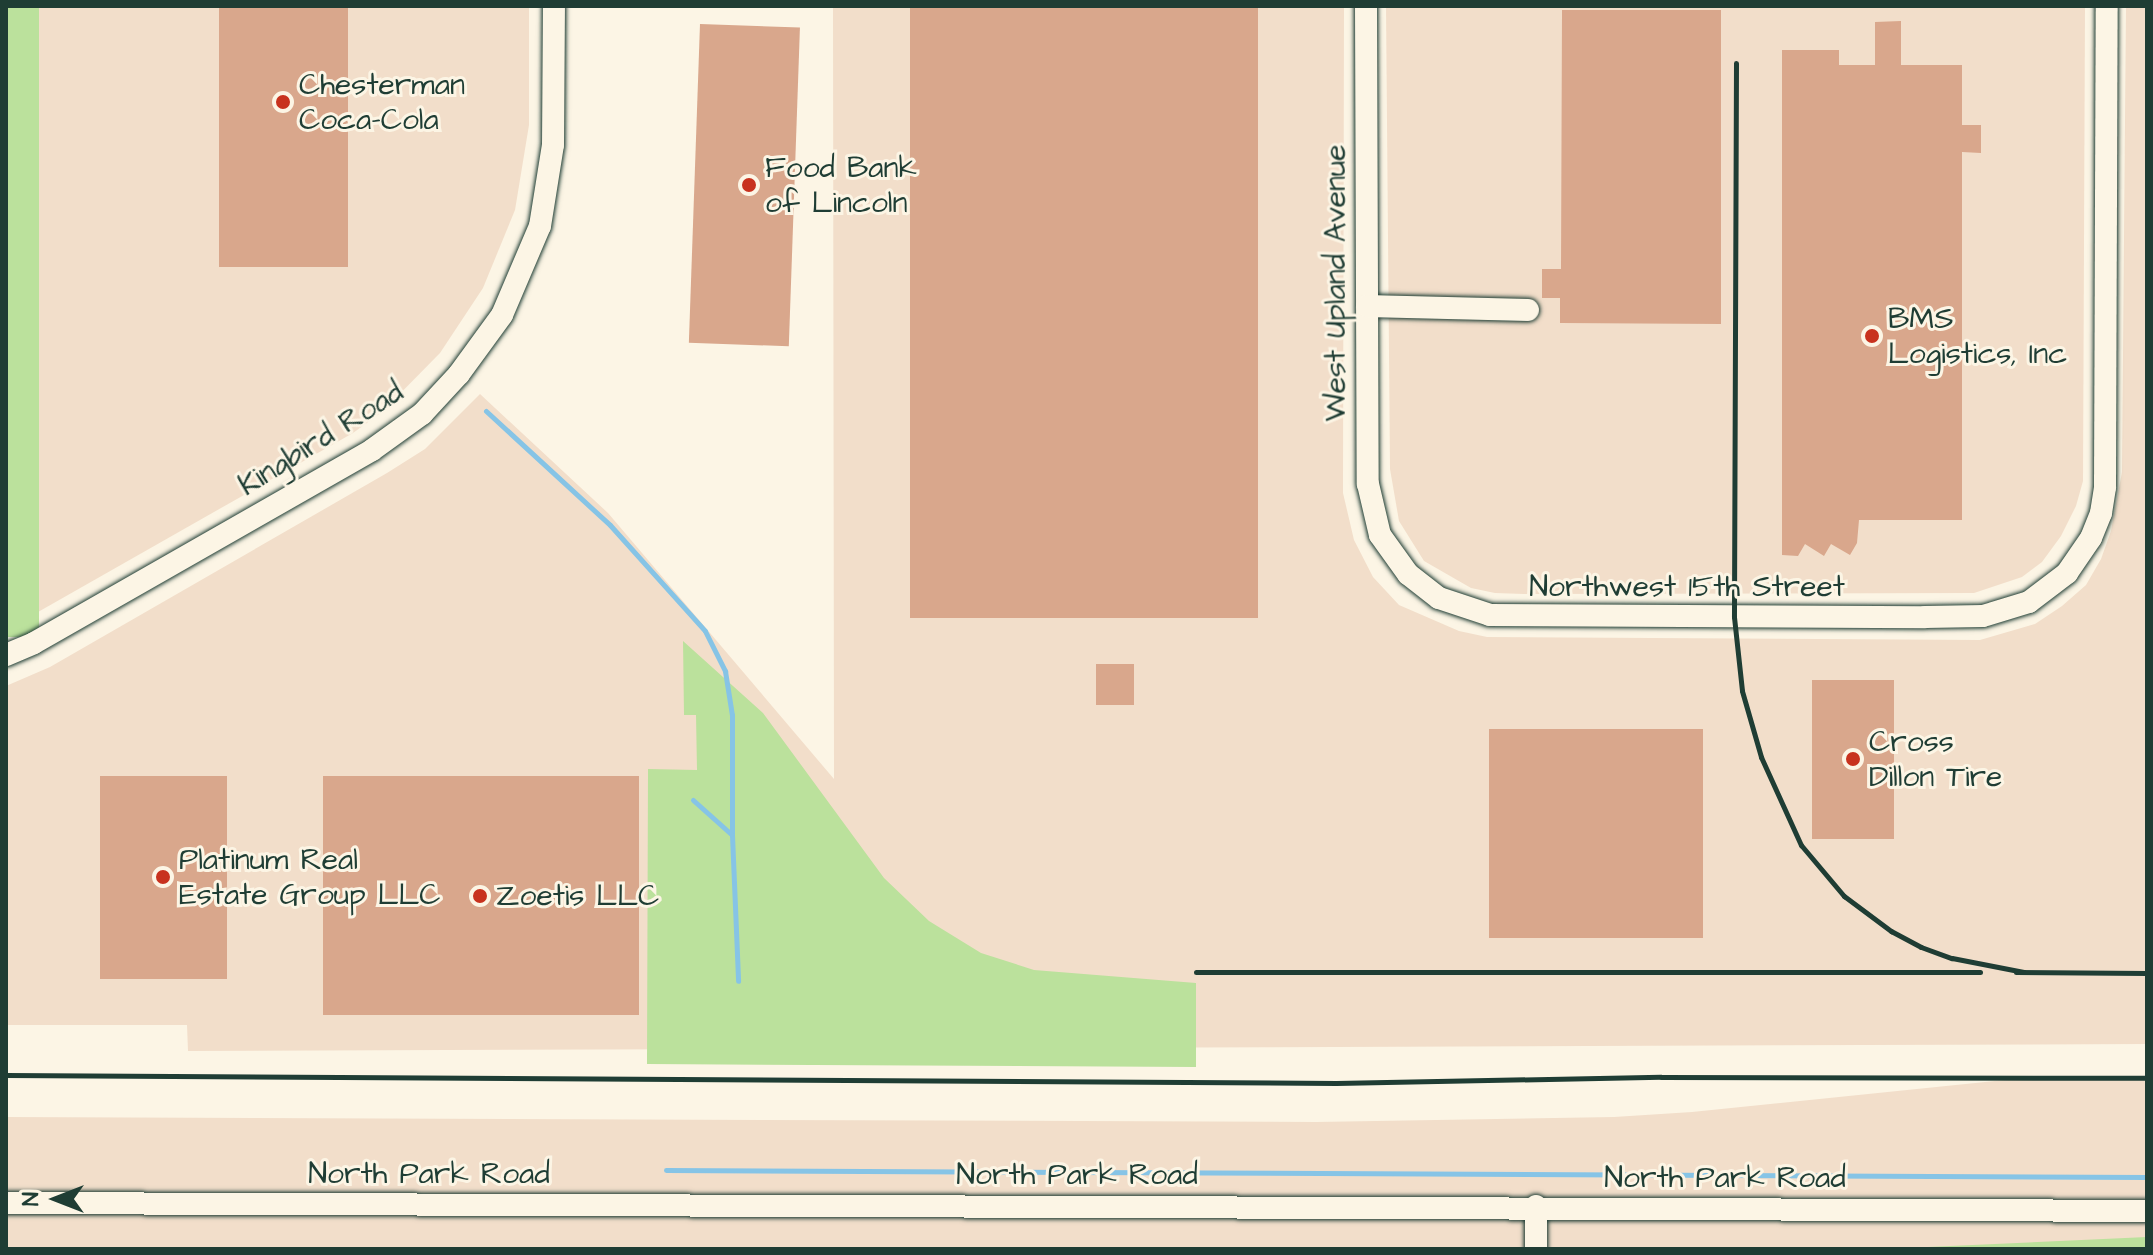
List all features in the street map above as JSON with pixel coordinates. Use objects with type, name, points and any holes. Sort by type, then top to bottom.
[{"type":"street","name":"Kingbird Road","points":[[6,655],[34,643],[372,450],[422,414],[459,374],[502,315],[540,226],[553,145],[554,6]]},
{"type":"street","name":"West Upland Avenue","points":[[1366,6],[1368,484],[1375,523],[1391,554]]},
{"type":"street","name":"Northwest 15th Street","points":[[1391,554],[1418,583],[1439,598],[1490,615],[1964,617],[2003,612],[2029,602],[2067,573],[2091,538],[2103,500],[2107,6]]},
{"type":"street","points":[[1367,306],[1528,310]]},
{"type":"street","name":"North Park Road","points":[[6,1203],[1536,1206],[2147,1211]]},
{"type":"street","points":[[1536,1206],[1536,1249]]},
{"type":"shaded area","points":[[6,6],[529,6],[529,125],[515,210],[483,288],[440,353],[382,412],[353,433],[31,616]]},
{"type":"shaded area","points":[[833,6],[1344,6],[1343,493],[1354,540],[1373,577],[1399,605],[1459,631],[1487,637],[1980,640],[2035,624],[2062,606],[2086,585],[2101,559],[2111,531],[2122,472],[2126,6],[2147,6],[2147,1044],[188,1051],[187,1025],[6,1025],[6,686],[50,667],[387,473],[425,449],[480,394],[608,513],[834,779]]},
{"type":"shaded area","points":[[1386,6],[2085,6],[2083,481],[2076,506],[2061,536],[2042,562],[2022,577],[1974,593],[1524,594],[1471,588],[1424,561],[1399,521],[1390,469]]},
{"type":"shaded area","points":[[2024,1078],[2147,1078],[2147,1249],[6,1249],[6,1117],[1316,1122],[1614,1117],[1692,1112]]},
{"type":"green space","points":[[6,6],[39,6],[39,637],[6,637]]},
{"type":"green space","points":[[683,641],[763,713],[884,878],[929,921],[981,953],[1034,970],[1196,983],[1196,1067],[647,1064],[648,769],[697,770],[696,715],[684,715]]},
{"type":"green space","points":[[2147,1237],[2147,1249],[1883,1249]]},
{"type":"building","name":"Chesterman Coca-Cola","points":[[219,6],[348,6],[348,267],[219,267]]},
{"type":"building","points":[[910,6],[1258,6],[1258,618],[910,618]]},
{"type":"building","points":[[1562,10],[1721,10],[1721,324],[1560,323],[1560,298],[1542,298],[1542,269],[1561,269]]},
{"type":"building","name":"BMS Logistics, Inc","points":[[1901,21],[1901,65],[1962,65],[1962,125],[1981,125],[1981,153],[1962,152],[1962,520],[1859,520],[1857,543],[1850,555],[1831,544],[1824,556],[1805,544],[1798,556],[1782,555],[1782,50],[1839,50],[1839,65],[1875,65],[1875,22]]},
{"type":"building","name":"Food Bank of Lincoln","points":[[700,24],[800,27],[789,346],[689,343]]},
{"type":"building","points":[[1096,664],[1134,664],[1134,705],[1096,705]]},
{"type":"building","name":"Cross Dillon Tire","points":[[1812,680],[1894,680],[1894,839],[1812,839]]},
{"type":"building","points":[[1489,729],[1703,729],[1703,938],[1489,938]]},
{"type":"building","name":"Platinum Real Estate Group LLC","points":[[100,776],[227,776],[227,979],[100,979]]},
{"type":"building","name":"Zoetis LLC","points":[[323,776],[639,776],[639,1015],[323,1015]]},
{"type":"waterway","points":[[486,411],[610,525],[705,631],[725,671],[732,715],[732,835],[738,981]]},
{"type":"waterway","points":[[693,800],[731,834]]},
{"type":"waterway","points":[[666,1170],[2147,1177]]},
{"type":"railway","points":[[1736,63],[1734,617],[1742,691],[1761,757],[1801,845],[1844,896],[1891,931],[1921,947],[1952,958],[2024,972]]},
{"type":"railway","points":[[1196,972],[1980,972]]},
{"type":"railway","points":[[2016,972],[2147,973]]},
{"type":"railway","points":[[6,1075],[1336,1083],[1661,1077],[2147,1078]]},
{"type":"place","name":"Chesterman Coca-Cola","points":[[283,102]]},
{"type":"place","name":"Food Bank of Lincoln","points":[[749,185]]},
{"type":"place","name":"BMS Logistics, Inc","points":[[1872,336]]},
{"type":"place","name":"Cross Dillon Tire","points":[[1853,759]]},
{"type":"place","name":"Platinum Real Estate Group LLC","points":[[163,877]]},
{"type":"place","name":"Zoetis LLC","points":[[480,896]]}]
